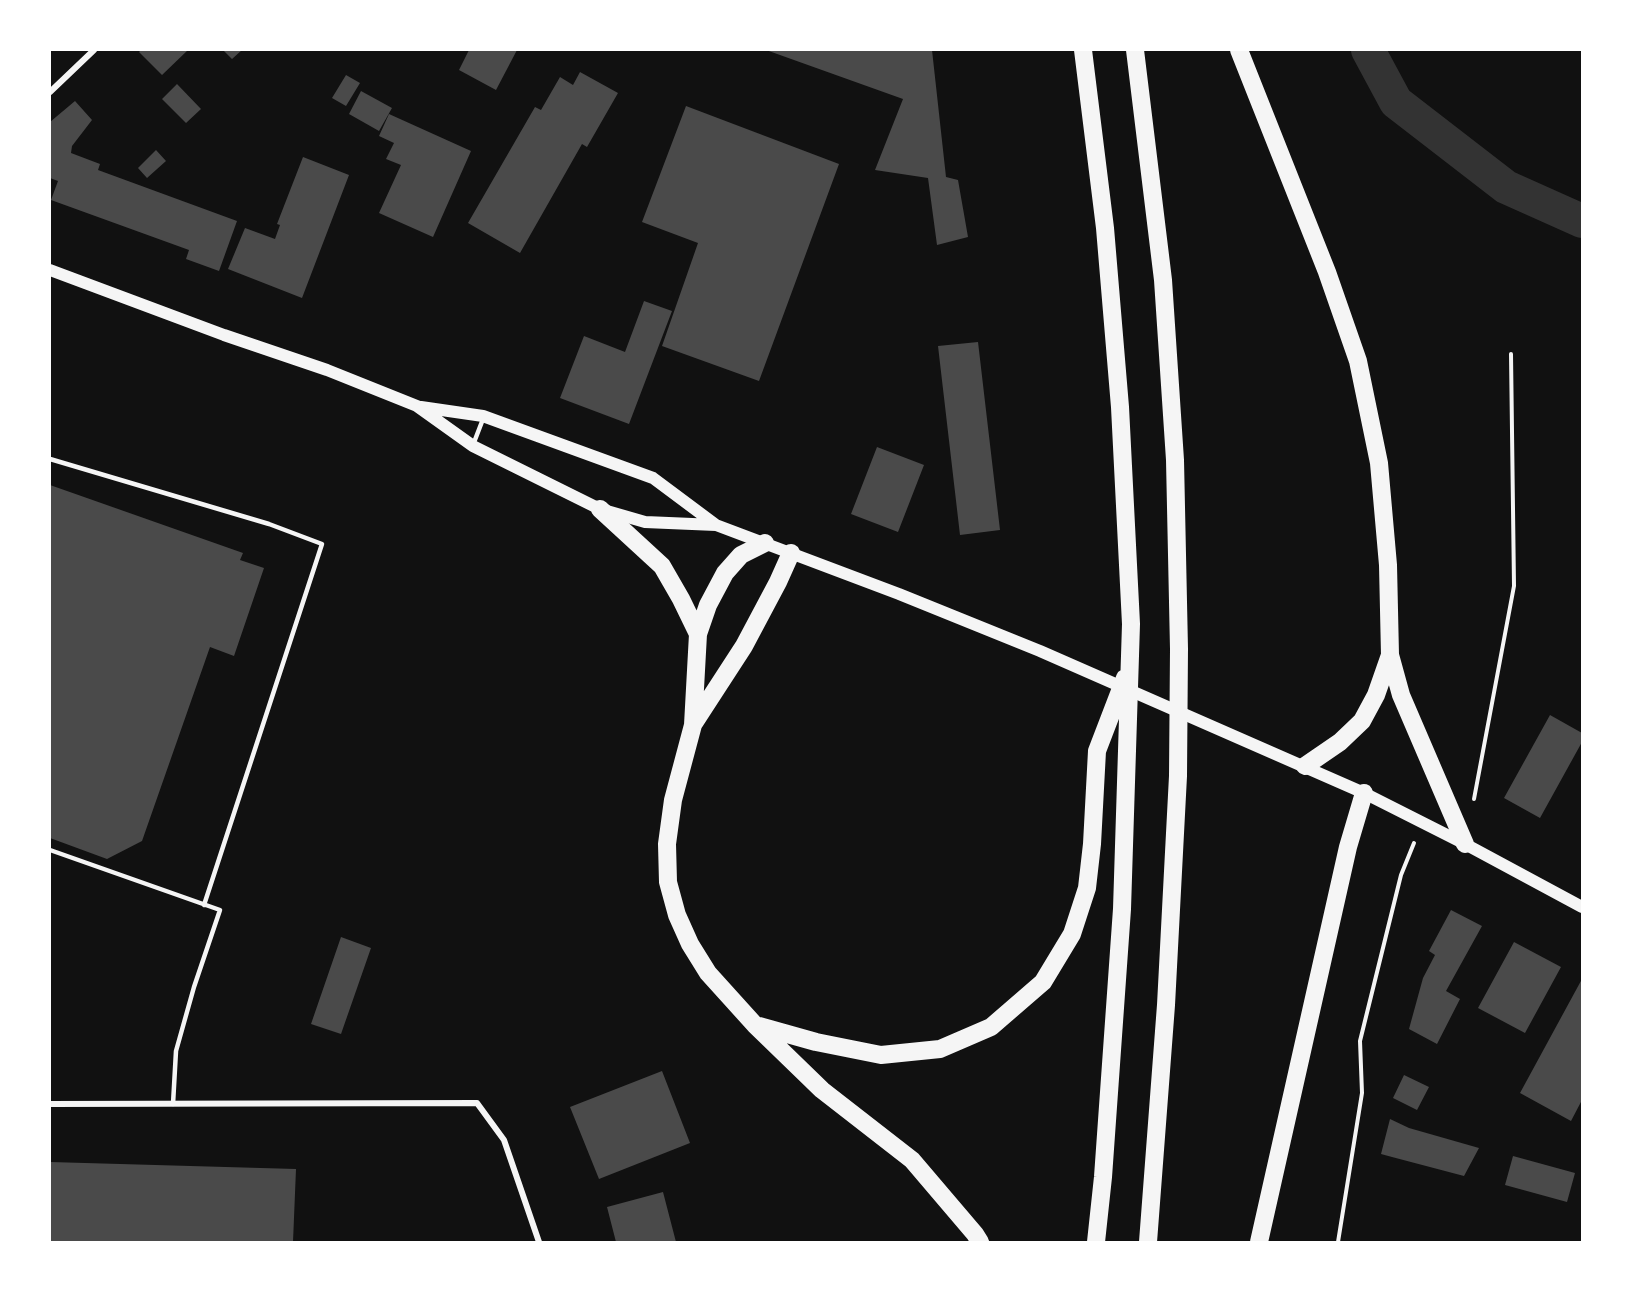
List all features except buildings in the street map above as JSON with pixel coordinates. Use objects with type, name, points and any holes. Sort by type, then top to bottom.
[{"type":"highway","points":[[1083,50],[1106,228],[1120,406],[1131,624],[1122,909],[1103,1177],[1096,1242]]},
{"type":"highway","points":[[1135,50],[1163,280],[1175,460],[1179,650],[1178,776],[1166,1005],[1148,1242]]},
{"type":"highway","points":[[1239,50],[1327,272],[1358,361],[1379,463],[1388,565],[1390,655],[1401,695],[1465,844]]},
{"type":"highway","points":[[600,509],[662,566],[698,634]]},
{"type":"highway","points":[[765,543],[741,555],[725,573],[708,604],[698,634],[693,725],[673,800],[667,844],[668,882],[677,915],[690,944],[708,973],[755,1025],[822,1090],[912,1160],[980,1242]]},
{"type":"highway","points":[[693,725],[744,646],[778,582],[790,553]]},
{"type":"highway","points":[[1305,766],[1340,742],[1362,721],[1376,694],[1390,655]]},
{"type":"highway","points":[[755,1025],[816,1042],[881,1055],[940,1049],[991,1027],[1043,982],[1072,934],[1087,888],[1097,751],[1131,665]]},
{"type":"highway","points":[[1259,1242],[1347,847],[1364,793]]},
{"type":"main road","points":[[50,270],[224,335],[327,370],[417,406],[483,416],[653,478],[716,525],[1040,651],[1305,766],[1465,844],[1582,908]]},
{"type":"main road","points":[[417,406],[473,446],[600,509],[645,522],[716,525]]},
{"type":"street","points":[[50,92],[94,50]]},
{"type":"street","points":[[50,1104],[477,1103],[504,1140],[539,1242]]},
{"type":"lane","points":[[473,446],[483,416]]},
{"type":"lane","points":[[50,459],[269,524],[322,544],[204,905]]},
{"type":"lane","points":[[50,850],[220,910],[194,987],[176,1051],[173,1104]]},
{"type":"path","points":[[1474,799],[1514,586],[1511,354]]},
{"type":"path","points":[[1338,1242],[1362,1093],[1360,1041],[1401,876],[1422,823]]},
{"type":"waterway","points":[[1368,50],[1396,102],[1506,187],[1582,221]]}]
